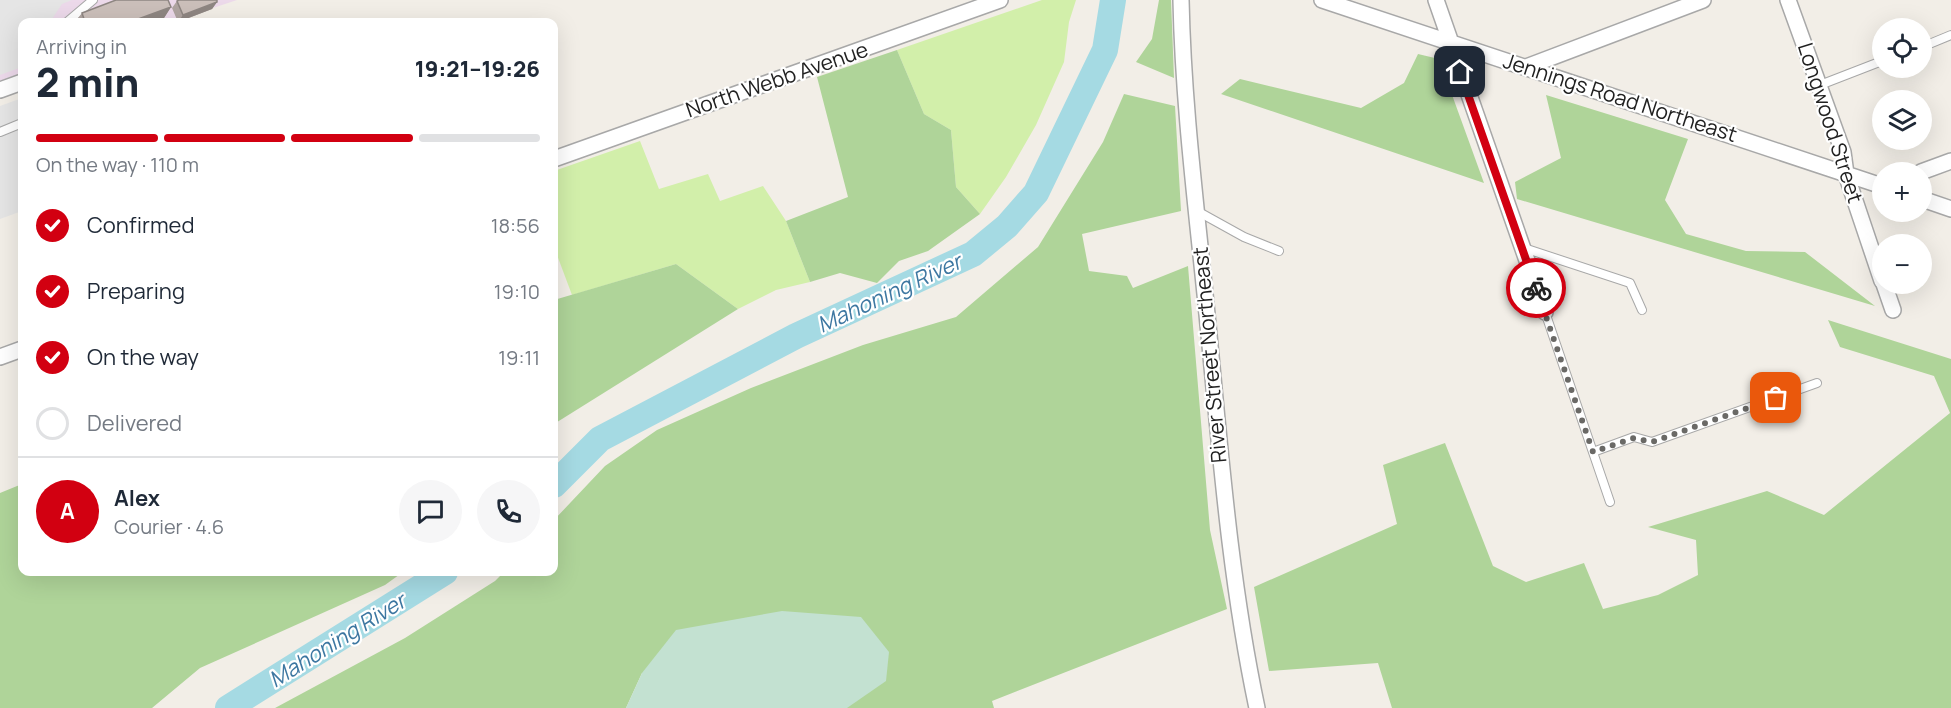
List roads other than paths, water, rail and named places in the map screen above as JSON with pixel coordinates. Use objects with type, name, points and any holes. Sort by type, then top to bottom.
[{"type":"street","name":"North Webb Avenue","points":[[558,158],[1000,0]]},
{"type":"street","name":"River Street Northeast","points":[[1181,0],[1185,104],[1233,586],[1257,708]]},
{"type":"street","name":"Jennings Road Northeast","points":[[1322,0],[1872,183]]},
{"type":"street","points":[[1436,0],[1545,312]]},
{"type":"street","points":[[1526,67],[1703,0]]},
{"type":"street","name":"Longwood Street","points":[[1788,0],[1843,152],[1846,174],[1872,250]]},
{"type":"street","points":[[0,90],[18,83]]},
{"type":"street","points":[[1932,168],[1951,161]]},
{"type":"street","points":[[1932,202],[1951,209]]},
{"type":"street","name":"Longwood Street","points":[[1887,294],[1893,310]]},
{"type":"street","points":[[0,357],[18,350]]},
{"type":"lane","points":[[72,18],[93,0]]},
{"type":"lane","points":[[1932,42],[1951,35]]},
{"type":"lane","points":[[1820,85],[1872,65]]},
{"type":"lane","points":[[0,132],[18,125]]},
{"type":"lane","points":[[1196,210],[1244,237],[1279,250]]},
{"type":"lane","points":[[1522,247],[1630,283],[1642,310]]},
{"type":"lane","points":[[1545,312],[1610,502]]},
{"type":"lane","points":[[1593,452],[1634,438],[1652,442],[1817,383]]},
{"type":"waterway","name":"Mahoning River","points":[[558,481],[600,439],[796,336],[973,254],[1007,226],[1036,193],[1105,50],[1113,0]]},
{"type":"waterway","name":"Mahoning River","points":[[228,708],[439,576]]}]
